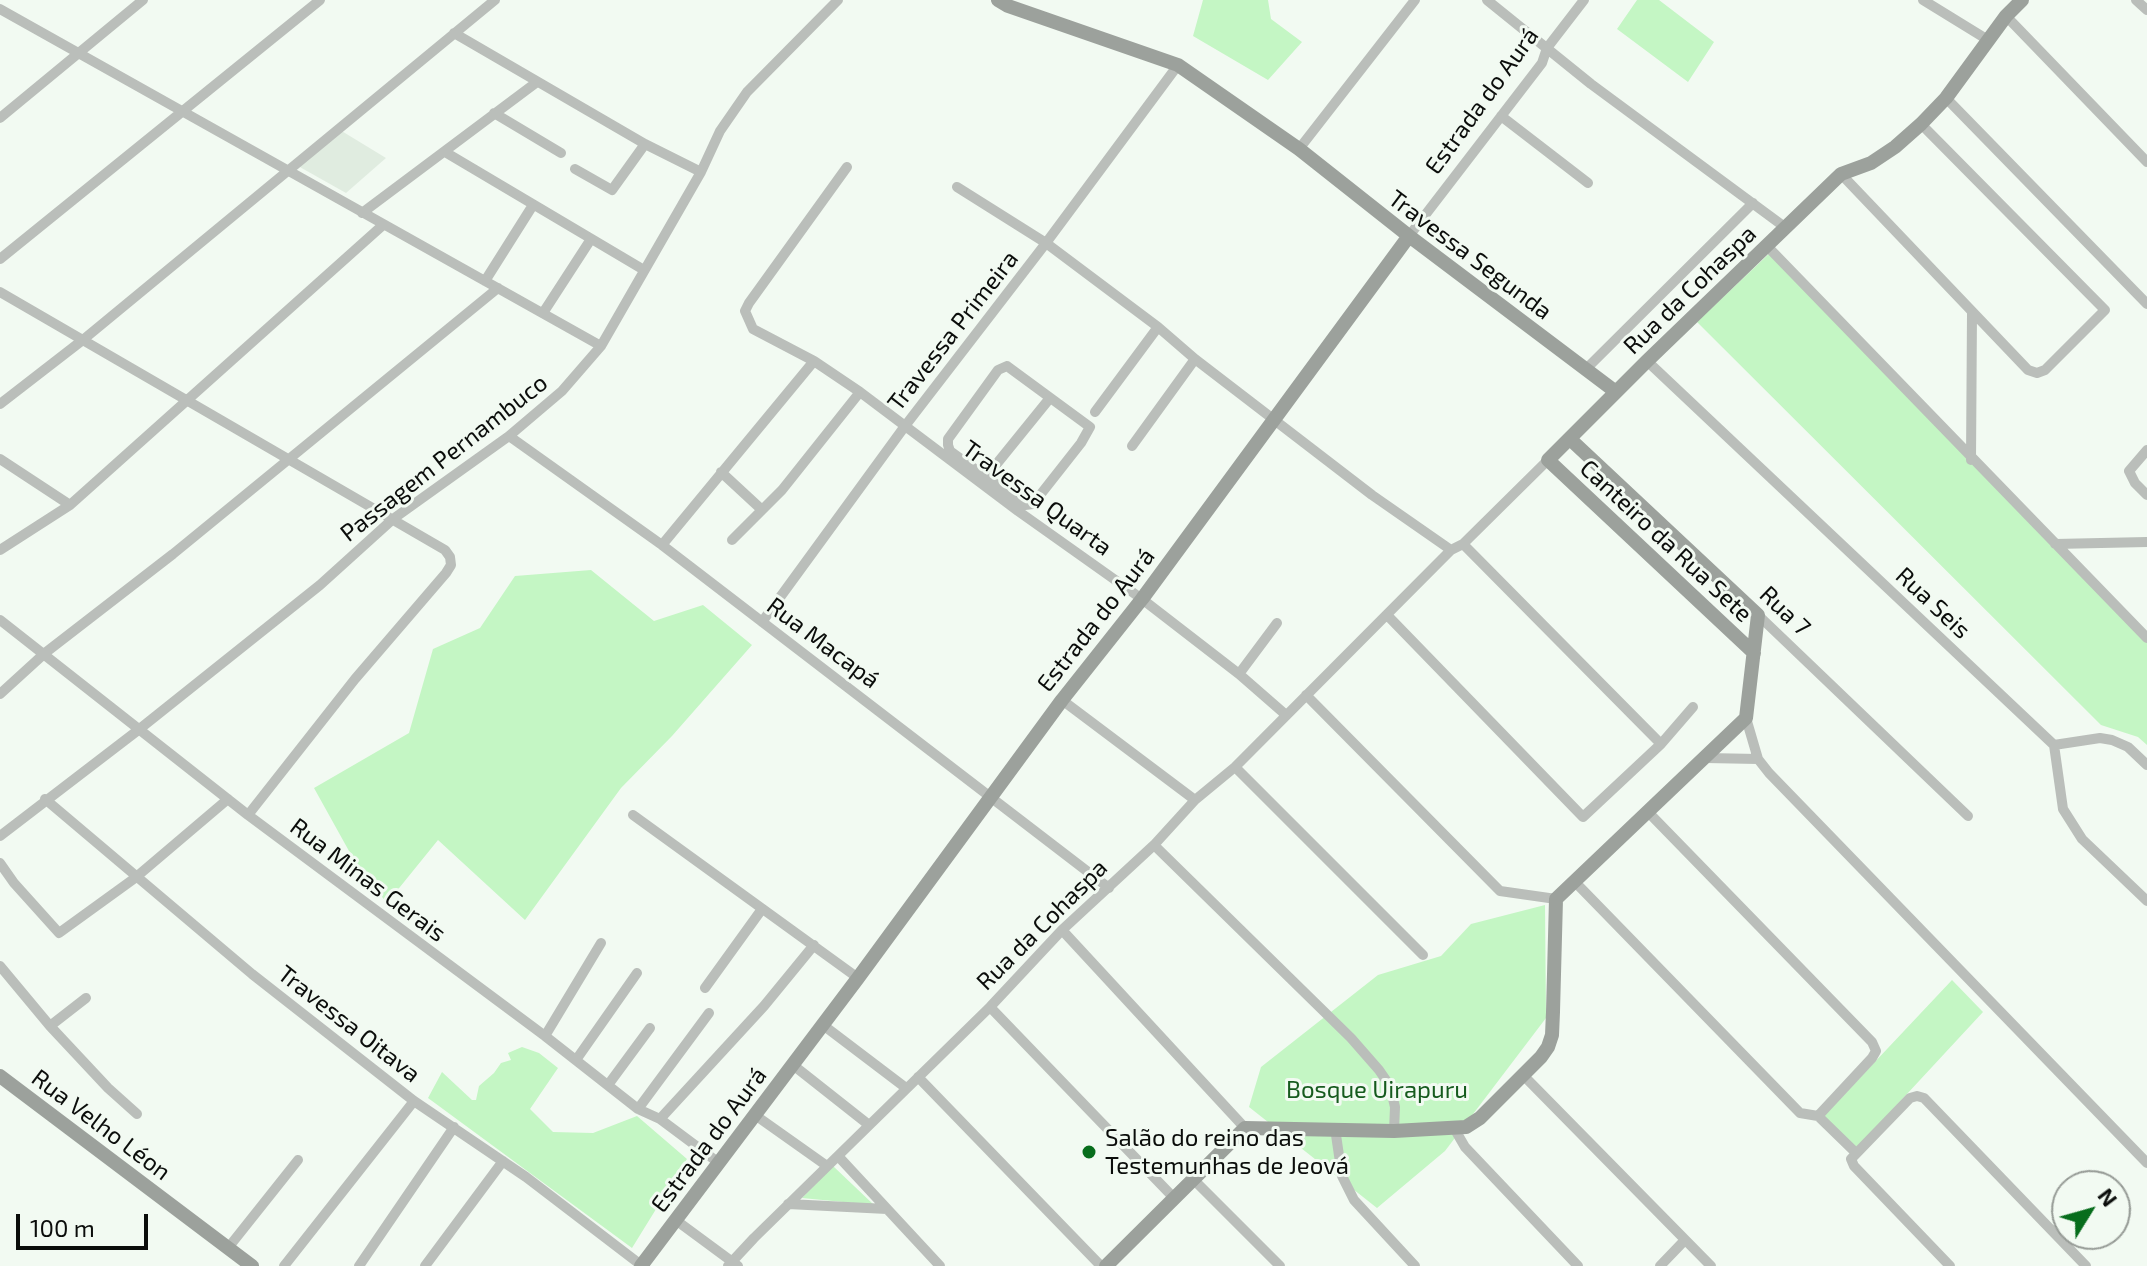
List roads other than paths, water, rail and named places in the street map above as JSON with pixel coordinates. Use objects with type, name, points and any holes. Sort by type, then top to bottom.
[{"type":"street","points":[[0,118],[143,0]]},
{"type":"street","points":[[0,259],[320,0]]},
{"type":"street","points":[[0,404],[84,339],[495,0]]},
{"type":"street","name":"Passagem Pernambuco","points":[[0,836],[320,585],[393,519],[509,436],[562,391],[601,346],[701,172],[720,131],[747,92],[838,0]]},
{"type":"street","name":"Travessa Segunda","points":[[998,0],[1178,65],[1299,149],[1616,392]]},
{"type":"street","points":[[1299,149],[1415,0]]},
{"type":"street","points":[[1487,0],[1591,84],[1786,228]]},
{"type":"street","name":"Estrada do Aurá","points":[[641,1265],[677,1221],[1062,700],[1142,599],[1409,236],[1542,63],[1547,48],[1584,0]]},
{"type":"street","points":[[1923,0],[1988,40]]},
{"type":"street","name":"Rua da Cohaspa","points":[[733,1264],[788,1204],[990,1007],[1062,930],[1154,845],[1195,800],[1235,767],[1451,550],[1463,544],[1841,174],[1871,163],[1921,124],[1946,98],[2006,16],[2022,0]]},
{"type":"street","points":[[2136,0],[2147,10]]},
{"type":"street","points":[[0,9],[601,346]]},
{"type":"street","points":[[2006,16],[2147,162]]},
{"type":"street","points":[[454,33],[645,144],[701,172]]},
{"type":"street","name":"Travessa Primeira","points":[[762,622],[905,426],[1178,65]]},
{"type":"street","points":[[362,213],[537,82]]},
{"type":"street","points":[[1946,98],[2147,304]]},
{"type":"street","points":[[494,113],[561,153]]},
{"type":"street","points":[[1501,116],[1588,183]]},
{"type":"street","points":[[1841,174],[2028,370],[2037,373],[2045,370],[2105,310],[1921,124]]},
{"type":"street","points":[[575,169],[612,190],[645,144]]},
{"type":"street","points":[[445,152],[644,270]]},
{"type":"street","name":"Travessa Quarta","points":[[847,167],[749,303],[745,311],[753,329],[814,361],[1021,508],[1239,674],[1286,715]]},
{"type":"street","points":[[957,187],[1046,243],[1372,495],[1451,550]]},
{"type":"street","points":[[1585,370],[1753,203]]},
{"type":"street","points":[[485,281],[533,205]]},
{"type":"street","points":[[0,550],[70,505],[383,225]]},
{"type":"street","points":[[543,313],[591,239]]},
{"type":"street","points":[[1767,246],[1971,460],[2147,638]]},
{"type":"street","points":[[0,694],[45,653],[173,554],[498,288]]},
{"type":"street","points":[[0,292],[445,550],[451,565],[446,573],[355,679],[248,815]]},
{"type":"street","points":[[1971,460],[1972,313]]},
{"type":"street","points":[[1095,412],[1158,327]]},
{"type":"street","points":[[1132,446],[1195,359]]},
{"type":"street","points":[[662,545],[814,361]]},
{"type":"street","name":"Rua Seis","points":[[1647,361],[2054,745]]},
{"type":"street","points":[[1007,366],[1050,398],[1090,427],[1036,501],[1021,508],[950,451],[948,439],[998,370],[1007,366]]},
{"type":"street","points":[[732,540],[784,488],[860,392]]},
{"type":"street","points":[[986,477],[1050,398]]},
{"type":"street","name":"Rua Macapá","points":[[509,436],[662,545],[1109,888]]},
{"type":"street","name":"Rua 7","points":[[1570,439],[1968,816]]},
{"type":"street","points":[[2147,450],[2129,471],[2147,495]]},
{"type":"street","points":[[0,459],[70,505]]},
{"type":"street","name":"Canteiro da Rua Sete","points":[[1548,460],[1754,653]]},
{"type":"street","points":[[721,472],[761,509]]},
{"type":"street","points":[[2055,544],[2147,542]]},
{"type":"street","points":[[1463,544],[1661,744]]},
{"type":"street","points":[[1758,615],[1746,718],[1758,759],[2147,1163]]},
{"type":"street","points":[[1388,616],[1583,817],[1661,744],[1693,707]]},
{"type":"street","name":"Rua Minas Gerais","points":[[0,620],[45,653],[137,731],[248,815],[638,1109],[660,1119],[719,1163]]},
{"type":"street","points":[[1239,674],[1277,623]]},
{"type":"street","points":[[1306,695],[1500,891],[1556,899]]},
{"type":"street","points":[[1062,700],[1195,800]]},
{"type":"street","points":[[918,1077],[1110,1264],[1245,1128],[1394,1131],[1466,1127],[1480,1118],[1541,1057],[1552,1035],[1556,899],[1746,718]]},
{"type":"street","points":[[2147,765],[2128,747],[2112,740],[2100,738],[2054,745],[2063,809],[2082,839],[2147,901]]},
{"type":"street","points":[[1706,758],[1758,759]]},
{"type":"street","points":[[1235,767],[1423,955]]},
{"type":"street","name":"Travessa Oitava","points":[[45,799],[252,974],[414,1101],[503,1161],[641,1265]]},
{"type":"street","points":[[0,863],[54,930],[62,932],[135,878],[228,799]]},
{"type":"street","points":[[1649,813],[1872,1042],[1876,1051],[1872,1058],[1818,1116]]},
{"type":"street","points":[[633,815],[858,978]]},
{"type":"street","points":[[1154,845],[1351,1038],[1390,1086],[1395,1107],[1394,1131]]},
{"type":"street","points":[[1575,882],[1800,1113],[1818,1116],[1855,1152]]},
{"type":"street","points":[[705,988],[762,909]]},
{"type":"street","points":[[1062,930],[1245,1128]]},
{"type":"street","points":[[545,1036],[601,943]]},
{"type":"street","points":[[660,1119],[764,1006],[814,945]]},
{"type":"street","points":[[0,966],[50,1026],[137,1114]]},
{"type":"street","points":[[576,1060],[637,973]]},
{"type":"street","points":[[50,1026],[86,998]]},
{"type":"street","points":[[990,1007],[1174,1198]]},
{"type":"street","points":[[638,1109],[709,1013]]},
{"type":"street","points":[[823,1025],[906,1088]]},
{"type":"street","points":[[608,1085],[650,1028]]},
{"type":"street","points":[[793,1065],[869,1125]]},
{"type":"street","points":[[1523,1075],[1711,1266]]},
{"type":"street","name":"Rua Velho Léon","points":[[0,1076],[252,1266]]},
{"type":"street","points":[[1950,1266],[1854,1166],[1851,1159],[1910,1098],[1917,1096],[1924,1098],[2086,1266]]},
{"type":"street","points":[[284,1266],[414,1101]]},
{"type":"street","points":[[755,1115],[827,1166]]},
{"type":"street","points":[[359,1266],[454,1127]]},
{"type":"street","points":[[1335,1128],[1342,1176],[1354,1200],[1415,1266]]},
{"type":"street","points":[[1454,1128],[1465,1147],[1578,1266]]},
{"type":"street","points":[[838,1156],[940,1266]]},
{"type":"street","points":[[228,1248],[298,1160]]},
{"type":"street","points":[[425,1266],[503,1161]]},
{"type":"street","points":[[1193,1179],[1280,1266]]},
{"type":"street","points":[[788,1204],[887,1209]]},
{"type":"street","points":[[677,1221],[733,1264]]},
{"type":"street","points":[[1660,1266],[1684,1241]]},
{"type":"place","name":"Salão do reino das Testemunhas de Jeová","points":[[1089,1152]]},
{"type":"park label","name":"Bosque Uirapuru","points":[[1377,1090]]}]
